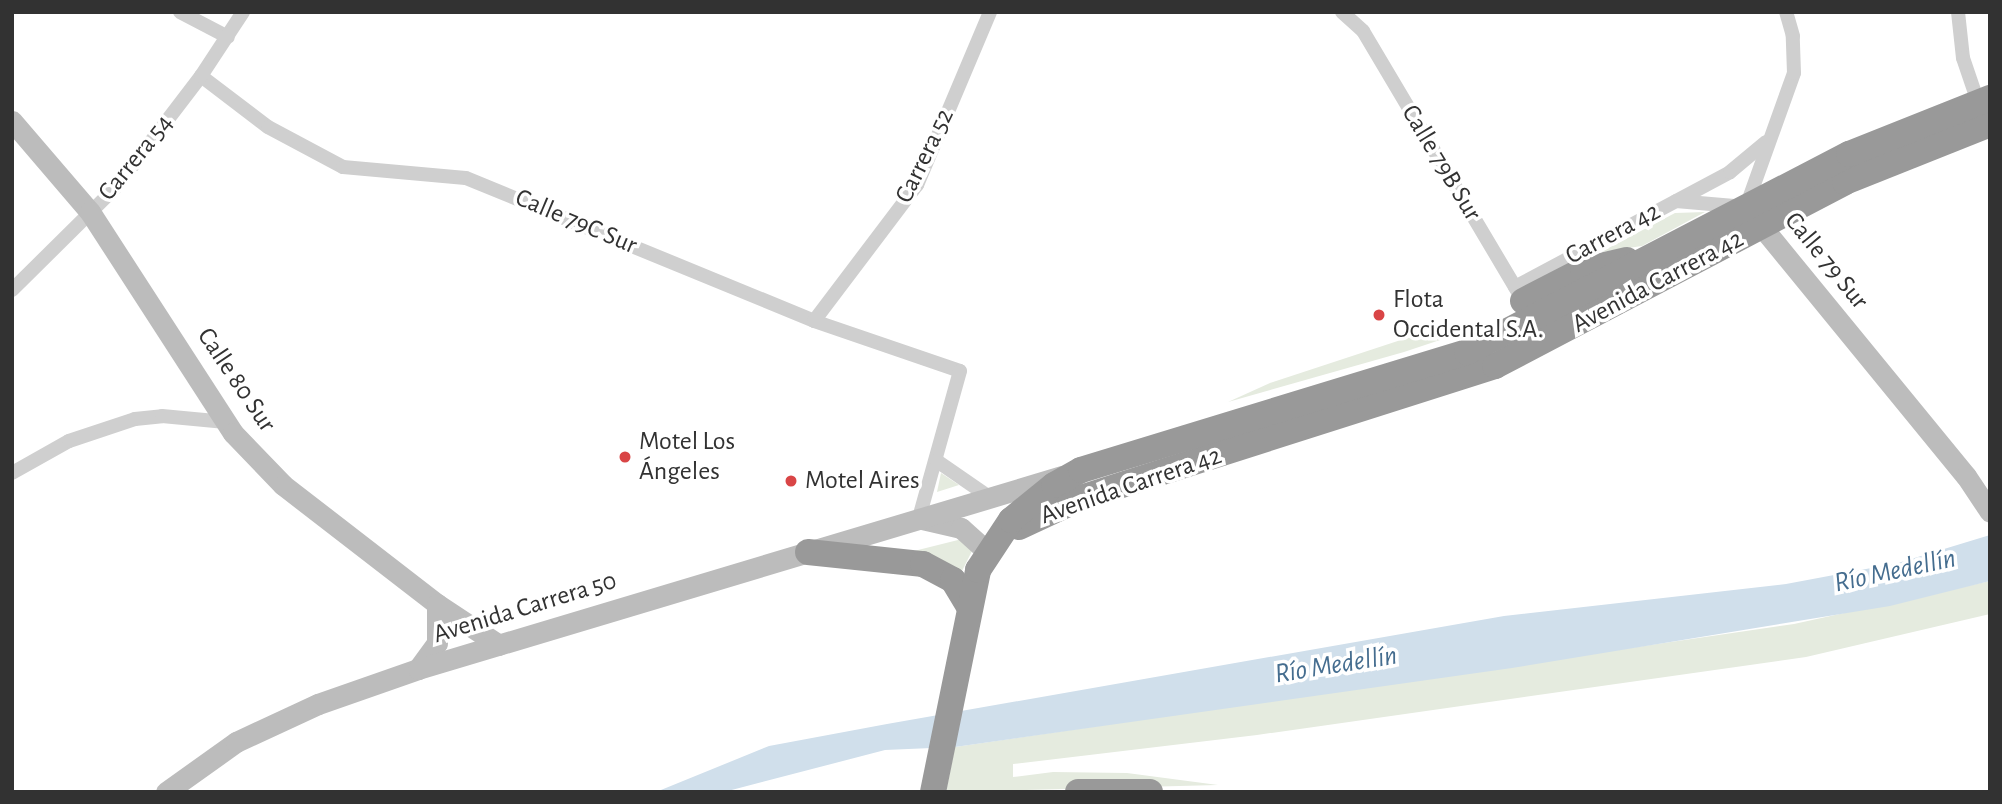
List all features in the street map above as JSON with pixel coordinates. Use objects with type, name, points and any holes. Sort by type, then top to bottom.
[{"type":"highway","name":"Avenida Carrera 42","points":[[988,552],[1033,499],[1081,470],[1435,364],[1524,302],[1565,303],[1659,253],[1885,163],[1986,108]]},
{"type":"highway","name":"Avenida Carrera 42","points":[[988,552],[1034,517],[1081,498],[1484,371],[1656,284],[1754,217]]},
{"type":"highway","points":[[1524,302],[1583,270],[1659,253]]},
{"type":"highway","points":[[1565,303],[1656,284]]},
{"type":"highway","points":[[808,552],[922,564],[953,580],[968,606]]},
{"type":"highway","points":[[933,792],[968,606],[988,552]]},
{"type":"highway","points":[[1078,792],[1150,792]]},
{"type":"main road","name":"Calle 80 Sur","points":[[12,121],[90,212],[226,422],[283,485],[367,541],[437,604],[499,645]]},
{"type":"main road","name":"Calle 79 Sur","points":[[1754,217],[1987,507]]},
{"type":"main road","name":"Avenida Carrera 50","points":[[166,792],[218,753],[268,725],[418,669],[1081,470]]},
{"type":"main road","points":[[919,518],[961,528],[988,552]]},
{"type":"main road","points":[[418,669],[437,643],[440,626],[437,604]]},
{"type":"street","points":[[180,12],[228,37]]},
{"type":"street","name":"Carrera 54","points":[[12,290],[117,186],[201,76],[243,12]]},
{"type":"street","name":"Carrera 52","points":[[814,321],[917,185],[990,12]]},
{"type":"street","name":"Calle 79B Sur","points":[[1342,12],[1363,31],[1524,302]]},
{"type":"street","name":"Calle 79 Sur","points":[[1754,217],[1766,142],[1796,62],[1786,12]]},
{"type":"street","points":[[1958,12],[1963,58],[1986,108]]},
{"type":"street","name":"Calle 79C Sur","points":[[201,76],[268,127],[343,167],[466,178],[814,321],[960,370],[937,461]]},
{"type":"street","name":"Carrera 42","points":[[1524,302],[1674,201],[1741,166],[1766,142]]},
{"type":"street","name":"Carrera 42","points":[[1674,201],[1754,217]]},
{"type":"street","points":[[12,473],[68,441],[135,419],[162,416],[226,422]]},
{"type":"street","points":[[919,518],[937,461],[989,498]]},
{"type":"shaded area","points":[[1705,212],[1642,246],[1601,252],[1675,213]]},
{"type":"shaded area","points":[[1488,324],[1404,352],[1228,402],[1270,383],[1416,335]]},
{"type":"shaded area","points":[[941,473],[959,485],[937,492]]},
{"type":"shaded area","points":[[962,539],[974,547],[962,571],[906,553]]},
{"type":"shaded area","points":[[1990,581],[1990,614],[1806,657],[1257,735],[1013,764],[1013,777],[1053,772],[1127,773],[1218,785],[946,792],[955,747],[1794,624]]},
{"type":"water","name":"Río Medellín","points":[[1990,535],[1990,581],[1890,606],[1512,668],[955,747],[885,750],[724,792],[656,792],[769,746],[1504,616],[1786,584],[1898,563]]},
{"type":"place","name":"Flota Occidental S.A.","points":[[1379,315]]},
{"type":"place","name":"Motel Los Ángeles","points":[[625,457]]},
{"type":"place","name":"Motel Aires","points":[[791,481]]}]
